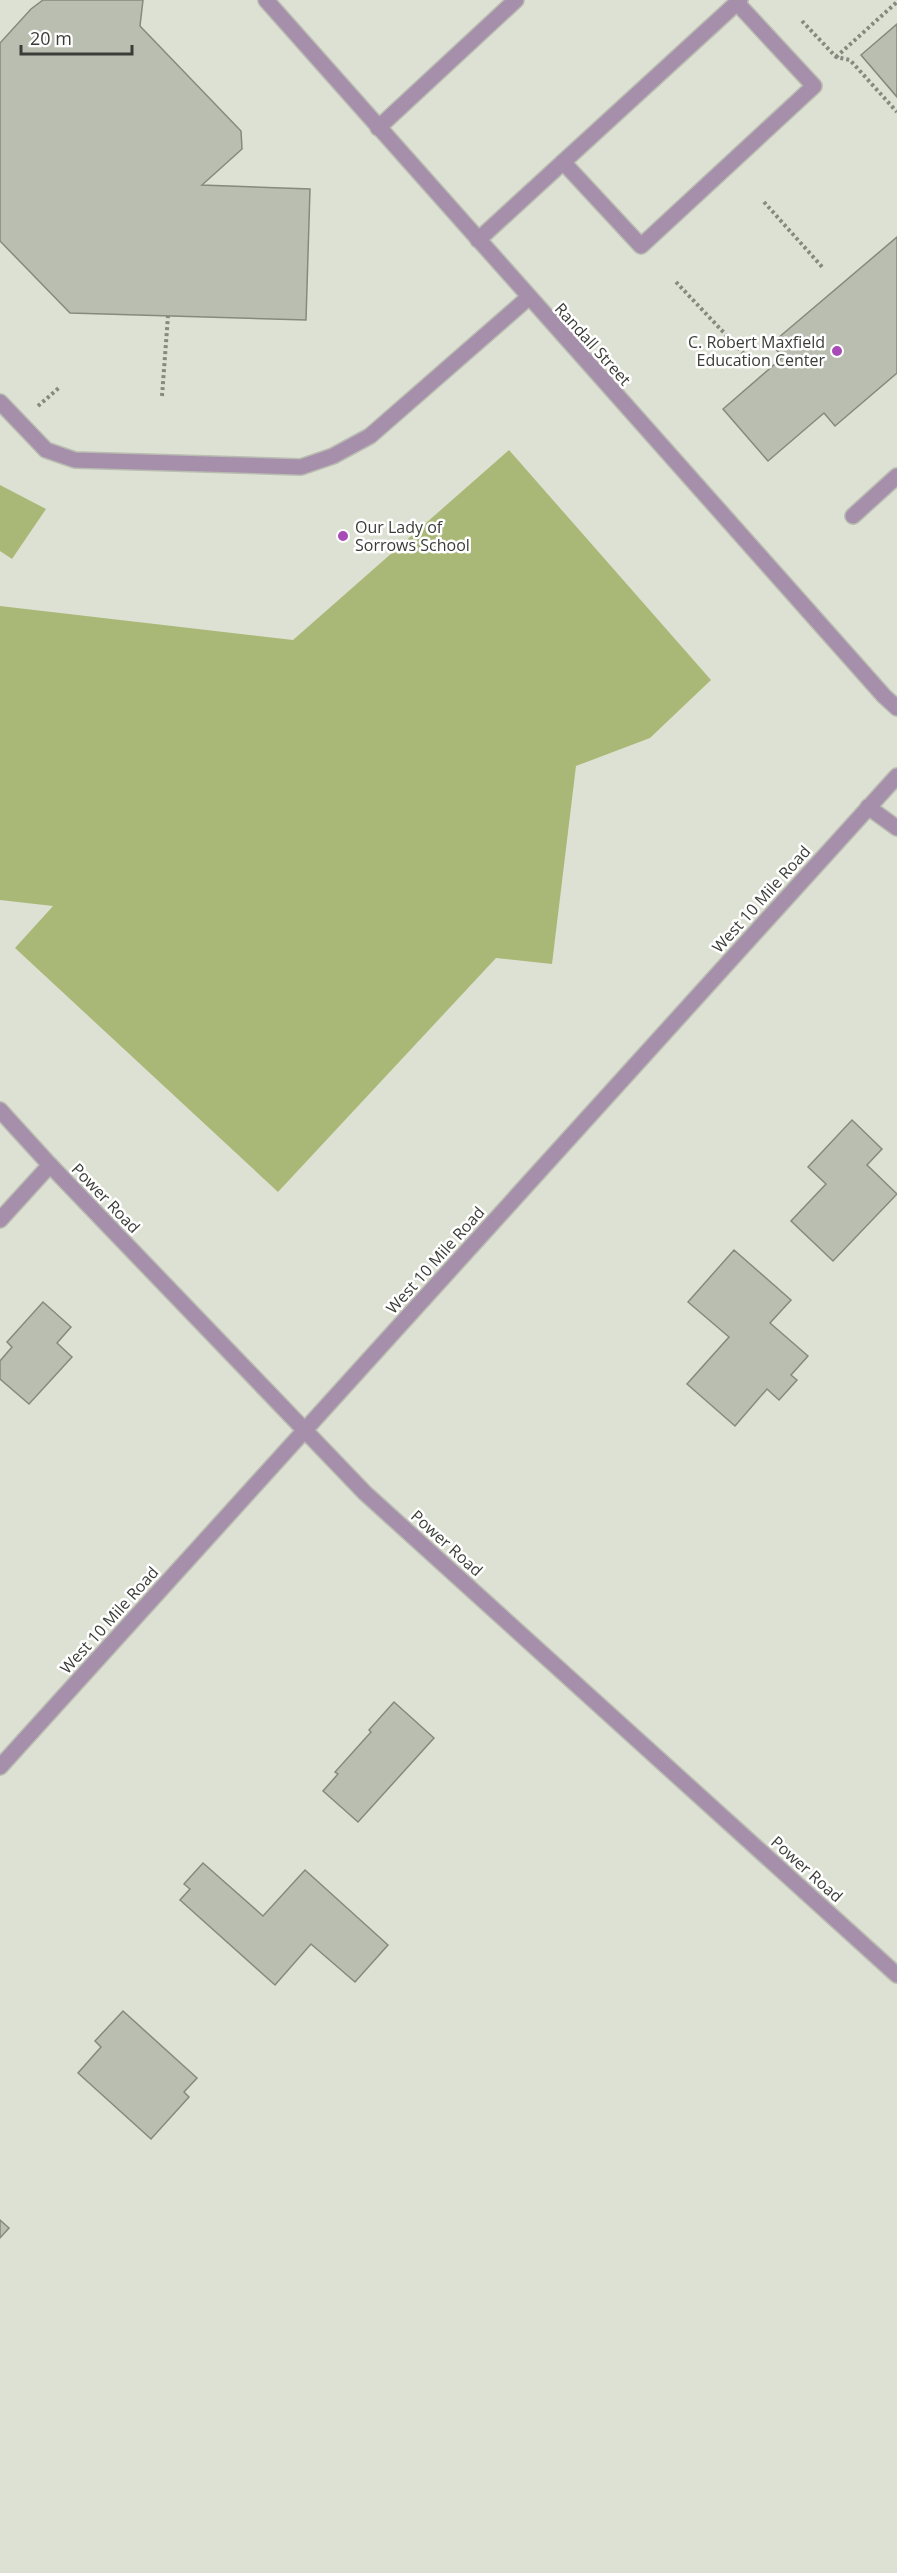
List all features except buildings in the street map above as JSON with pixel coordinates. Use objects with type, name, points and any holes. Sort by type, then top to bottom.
[{"type":"street","name":"Randall Street","points":[[266,0],[528,298],[897,708]]},
{"type":"street","points":[[378,128],[516,0]]},
{"type":"street","points":[[478,240],[563,162],[739,1],[814,86],[641,246],[563,162]]},
{"type":"street","points":[[0,402],[46,450],[75,460],[301,467],[333,456],[370,436],[528,298]]},
{"type":"street","points":[[853,516],[897,476]]},
{"type":"street","name":"West 10 Mile Road","points":[[0,1767],[897,776]]},
{"type":"street","points":[[868,807],[897,828]]},
{"type":"street","name":"Power Road","points":[[0,1110],[364,1493],[897,1975]]},
{"type":"street","points":[[0,1220],[50,1165]]},
{"type":"path","points":[[836,57],[897,2]]},
{"type":"path","points":[[802,21],[836,57],[849,60],[897,112]]},
{"type":"path","points":[[764,202],[824,269]]},
{"type":"path","points":[[676,282],[745,355]]},
{"type":"path","points":[[162,396],[168,316]]},
{"type":"path","points":[[33,411],[60,387]]},
{"type":"green space","points":[[509,450],[711,680],[650,738],[576,766],[552,964],[496,958],[278,1192],[15,948],[53,906],[0,900],[0,606],[293,640]]},
{"type":"green space","points":[[0,485],[46,509],[12,559],[0,551]]},
{"type":"place","name":"C. Robert Maxfield Education Center","points":[[837,351]]},
{"type":"place","name":"Our Lady of Sorrows School","points":[[343,536]]}]
